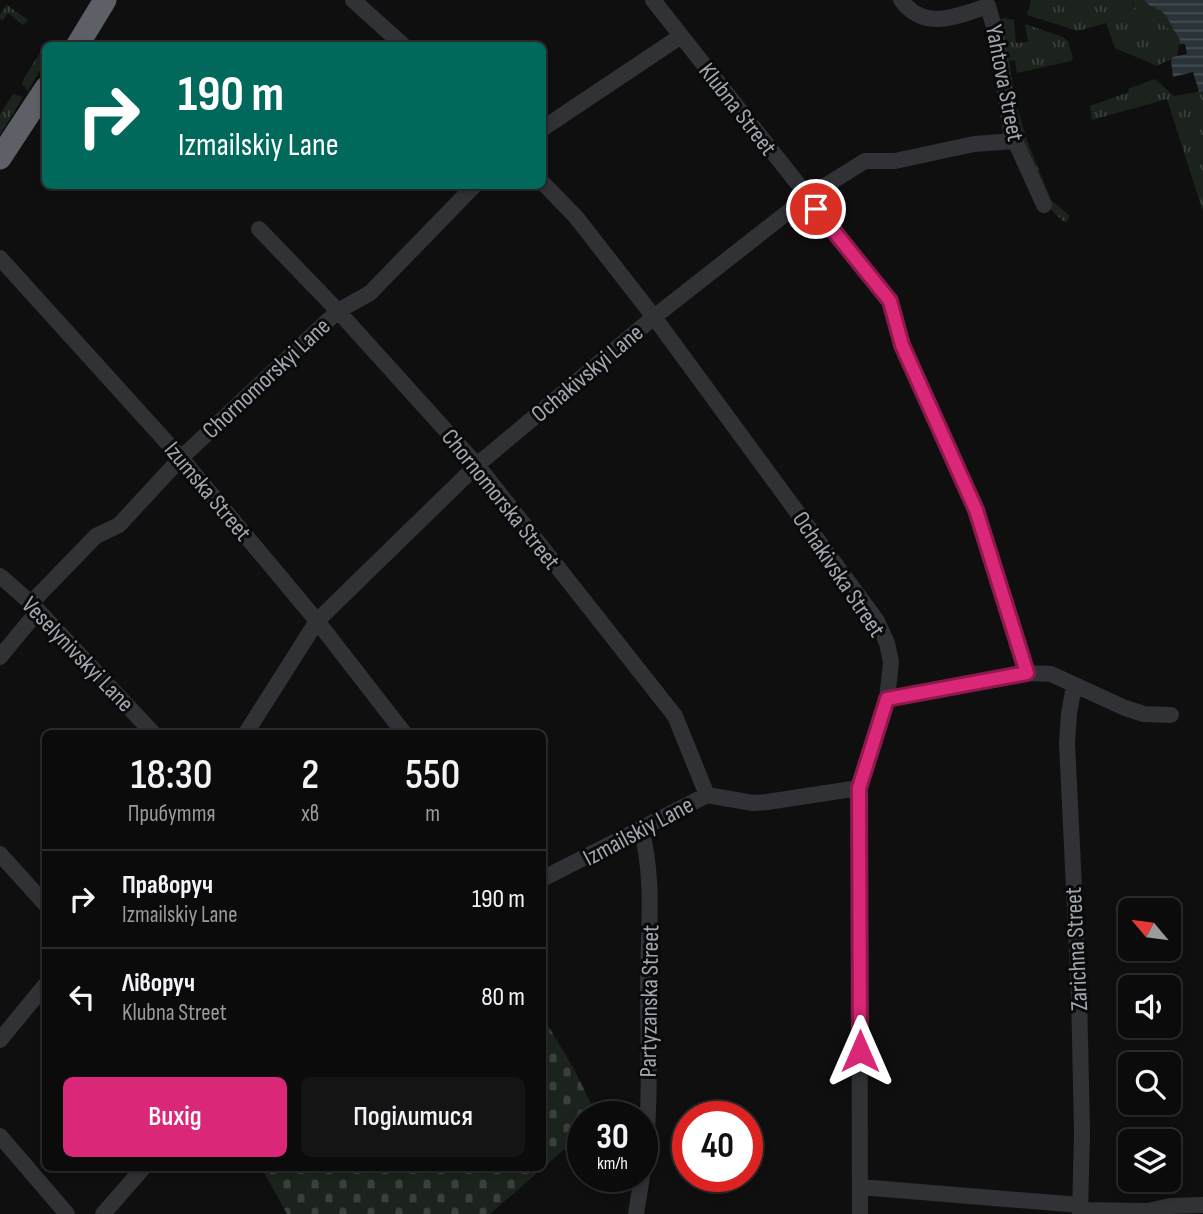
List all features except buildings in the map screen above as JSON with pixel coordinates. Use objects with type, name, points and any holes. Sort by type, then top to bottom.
[{"type":"highway","points":[[82,42],[105,0]]},
{"type":"highway","points":[[0,158],[42,94]]},
{"type":"street","points":[[353,0],[400,42]]},
{"type":"street","name":"Klubna Street","points":[[653,0],[890,301],[902,345],[976,510],[1027,673]]},
{"type":"street","points":[[901,0],[910,11],[929,19],[951,17],[991,3]]},
{"type":"street","name":"Yahtova Street","points":[[991,3],[1014,141],[1044,205]]},
{"type":"street","points":[[546,126],[681,36]]},
{"type":"street","name":"Ochakivskyi Lane","points":[[248,730],[317,621],[477,465],[654,317],[807,197],[865,161],[895,161],[974,144],[1014,141]]},
{"type":"street","name":"Ochakivska Street","points":[[546,185],[576,217],[654,317],[877,621],[887,643],[891,662],[887,699],[859,788],[860,1214]]},
{"type":"street","name":"Chornomorskyi Lane","points":[[0,657],[35,607],[96,536],[119,525],[181,458],[338,311],[370,293],[471,189]]},
{"type":"street","name":"Chornomorska Street","points":[[260,229],[477,465],[675,716],[707,795]]},
{"type":"street","name":"Izumska Street","points":[[0,258],[181,458],[317,621],[402,730]]},
{"type":"street","name":"Veselynivskyi Lane","points":[[0,576],[35,607],[150,730]]},
{"type":"street","points":[[887,699],[1027,673],[1051,674],[1125,708],[1144,714],[1171,715]]},
{"type":"street","name":"Zarichna Street","points":[[1074,685],[1068,743],[1080,1005],[1080,1210]]},
{"type":"street","name":"Izmailskiy Lane","points":[[546,877],[707,795],[753,803],[859,788]]},
{"type":"street","name":"Partyzanska Street","points":[[642,829],[648,858],[651,909],[647,1101]]},
{"type":"street","points":[[0,854],[42,901]]},
{"type":"street","points":[[0,1040],[42,989]]},
{"type":"street","points":[[0,1136],[66,1214]]},
{"type":"street","points":[[103,1214],[141,1171]]},
{"type":"street","points":[[860,1187],[1080,1210],[1148,1211],[1170,1206],[1203,1205]]},
{"type":"street","name":"Partyzanska Street","points":[[636,1214],[639,1192]]},
{"type":"green space","points":[[1031,0],[1133,0],[1133,5],[1140,13],[1148,12],[1151,20],[1163,23],[1180,40],[1177,56],[1157,66],[1115,48],[1106,23],[1078,31],[1027,15]]},
{"type":"green space","points":[[1133,0],[1144,0],[1160,10],[1177,37],[1173,37],[1166,26],[1151,20],[1148,12],[1135,13]]},
{"type":"green space","points":[[7,5],[28,20],[23,25],[8,13],[3,20],[0,19],[0,14]]},
{"type":"green space","points":[[1000,19],[1014,20],[1016,43],[1028,42],[1025,24],[1068,41],[1073,58],[1071,61],[1017,73],[1015,60],[1009,61],[1015,101],[1028,143],[1051,200],[1070,216],[1066,223],[1049,207],[1035,185],[1025,159],[1011,100]]},
{"type":"green space","points":[[42,52],[42,67],[28,91],[22,84]]},
{"type":"green space","points":[[1155,79],[1174,96],[1203,91],[1203,212],[1167,99],[1092,120],[1090,106]]},
{"type":"green space","points":[[13,94],[23,97],[0,135],[0,114]]},
{"type":"green space","points":[[546,1022],[590,1101],[567,1101],[567,1147],[546,1165]]},
{"type":"green space","points":[[263,1171],[539,1171],[490,1214],[287,1214]]},
{"type":"shaded area","points":[[1144,0],[1203,0],[1203,91],[1199,92],[1193,72],[1173,77],[1171,60],[1173,57],[1187,54],[1185,44],[1180,44],[1165,14]]},
{"type":"route","points":[[816,209],[890,301],[902,345],[976,510],[1027,673],[887,699],[859,788],[860,1051]]}]
